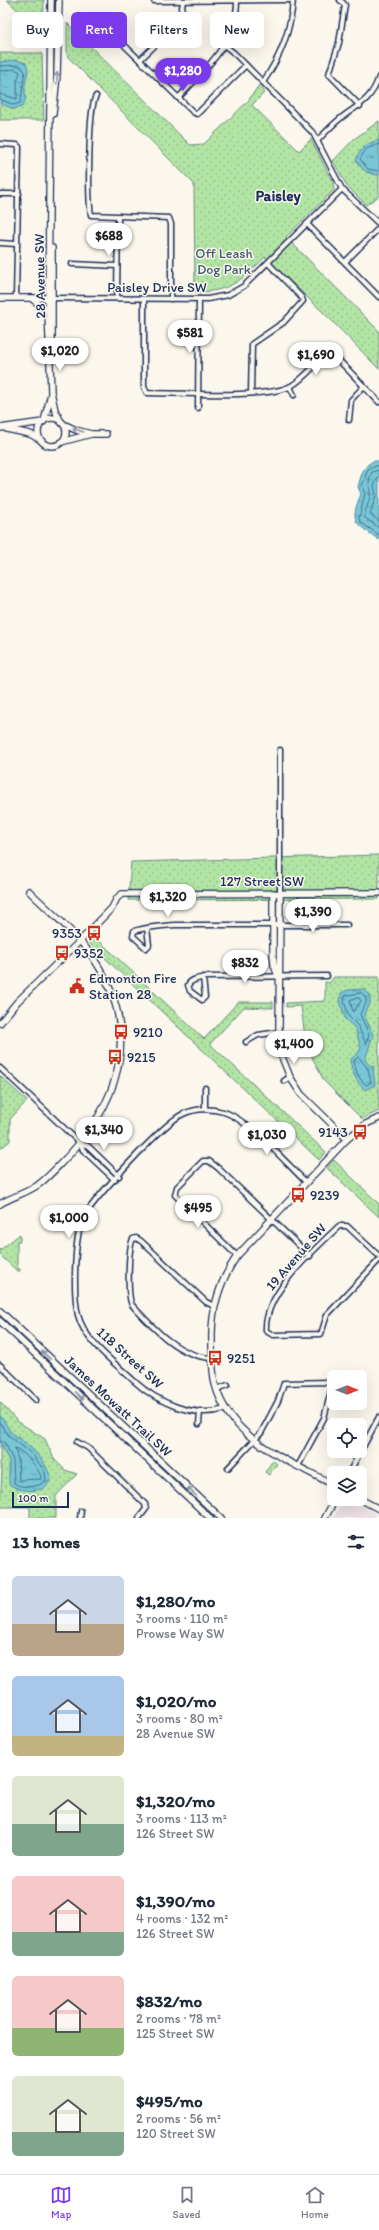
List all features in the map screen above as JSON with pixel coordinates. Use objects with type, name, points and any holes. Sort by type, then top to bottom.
[{"type":"street","name":"28 Avenue SW","points":[[51,0],[49,65],[51,130],[51,392],[55,410],[62,423]]},
{"type":"street","name":"28 Avenue SW","points":[[51,130],[57,76],[59,0]]},
{"type":"street","points":[[154,1],[290,0]]},
{"type":"street","points":[[264,82],[277,60],[286,37],[293,0]]},
{"type":"street","points":[[340,0],[345,5],[344,19],[329,74],[360,106]]},
{"type":"street","points":[[140,60],[173,25],[181,10],[183,1]]},
{"type":"street","points":[[235,12],[237,1]]},
{"type":"street","points":[[127,48],[193,112],[200,113],[246,65]]},
{"type":"street","points":[[178,98],[211,63],[222,48]]},
{"type":"street","points":[[227,48],[264,82],[318,140],[342,189],[379,224]]},
{"type":"street","points":[[318,140],[338,120],[360,106],[372,93],[379,78]]},
{"type":"street","points":[[96,96],[92,109],[90,213],[96,217],[169,218],[171,224],[171,299]]},
{"type":"street","points":[[0,144],[19,145],[16,298]]},
{"type":"street","name":"Paisley Drive SW","points":[[51,298],[199,299],[221,297],[234,293],[244,286],[268,263],[342,189]]},
{"type":"street","points":[[0,194],[19,194]]},
{"type":"street","points":[[117,298],[118,217]]},
{"type":"street","points":[[307,224],[379,297]]},
{"type":"street","points":[[345,262],[379,228]]},
{"type":"street","points":[[0,243],[16,244]]},
{"type":"street","points":[[251,393],[252,344],[284,322],[303,301],[302,298],[268,263]]},
{"type":"street","points":[[72,264],[117,266]]},
{"type":"street","points":[[0,298],[51,298]]},
{"type":"street","points":[[31,298],[48,311]]},
{"type":"street","name":"28 Avenue SW","points":[[51,298],[48,311],[51,352]]},
{"type":"street","points":[[144,299],[144,390],[147,392],[251,393],[290,387],[330,351],[379,402]]},
{"type":"street","points":[[198,408],[199,299]]},
{"type":"street","points":[[290,387],[294,395]]},
{"type":"street","points":[[349,420],[351,400],[363,387]]},
{"type":"street","name":"28 Avenue SW","points":[[44,421],[51,392]]},
{"type":"street","points":[[1,428],[44,421],[51,418],[91,434]]},
{"type":"street","points":[[41,441],[38,433],[44,421]]},
{"type":"street","points":[[62,423],[66,433],[62,442]]},
{"type":"street","points":[[1,428],[30,434],[51,446],[91,434],[106,434]]},
{"type":"street","points":[[280,750],[280,925],[278,976],[279,1032],[282,1057],[290,1077],[307,1101],[347,1139]]},
{"type":"street","points":[[0,1204],[39,1184],[80,1143],[94,1125],[108,1101],[118,1071],[120,1042],[118,1019],[111,992],[99,967],[80,941],[28,891]]},
{"type":"street","points":[[273,893],[273,960],[278,976]]},
{"type":"street","name":"127 Street SW","points":[[80,941],[112,908],[117,898],[122,894],[379,893]]},
{"type":"street","points":[[147,928],[149,945],[146,948],[132,934],[135,931],[147,928],[175,925],[347,925]]},
{"type":"street","points":[[0,1023],[32,986],[80,941]]},
{"type":"street","points":[[203,977],[205,997],[202,1000],[189,990],[188,985],[190,981],[203,977],[327,976]]},
{"type":"street","points":[[246,1042],[258,1035],[279,1032]]},
{"type":"street","points":[[0,1068],[80,1143],[88,1146],[119,1176]]},
{"type":"street","points":[[284,1081],[290,1077]]},
{"type":"street","points":[[205,1088],[205,1109]]},
{"type":"street","points":[[80,1143],[83,1150],[115,1180],[171,1121],[188,1112],[205,1109],[223,1112],[241,1120],[306,1182]]},
{"type":"street","points":[[327,1481],[254,1440],[239,1427],[225,1409],[217,1389],[212,1358],[212,1325],[214,1306],[224,1278],[237,1256],[347,1139],[366,1124],[379,1118]]},
{"type":"street","points":[[237,1256],[178,1199],[175,1193],[177,1187],[205,1160],[218,1168],[310,1256]]},
{"type":"street","name":"118 Street SW","points":[[115,1180],[90,1206],[80,1226],[77,1245],[78,1315],[84,1328],[93,1342],[146,1391],[171,1404],[200,1411],[217,1411],[225,1409]]},
{"type":"street","name":"19 Avenue SW","points":[[379,1256],[349,1227],[343,1225],[337,1227],[275,1296],[269,1310],[266,1331],[273,1335],[321,1334],[328,1315],[379,1260]]},
{"type":"street","points":[[212,1358],[192,1355],[176,1347],[130,1302],[130,1247],[134,1238],[141,1241],[206,1302],[214,1306]]},
{"type":"street","name":"James Mowatt Trail SW","points":[[0,1312],[221,1518]]},
{"type":"street","name":"James Mowatt Trail SW","points":[[0,1321],[210,1518]]},
{"type":"street","points":[[0,1365],[36,1400]]},
{"type":"street","points":[[228,1468],[264,1428],[278,1401],[283,1384],[288,1382],[326,1382],[331,1384],[331,1393],[324,1418],[298,1466]]},
{"type":"street","points":[[217,1389],[228,1385]]},
{"type":"street","points":[[199,1424],[200,1411]]},
{"type":"street","points":[[353,1466],[379,1417]]},
{"type":"street","points":[[77,1442],[88,1448],[145,1504],[146,1510],[139,1518]]},
{"type":"street","points":[[367,1503],[379,1509]]},
{"type":"street","points":[[325,1518],[331,1506]]},
{"type":"street","points":[[80,1518],[81,1511]]},
{"type":"shaded area","points":[[339,1506],[363,1506],[376,1514],[374,1518],[333,1518]]},
{"type":"green space","points":[[7,0],[44,0],[44,12],[20,12]]},
{"type":"green space","name":"Off Leash Dog Park","points":[[67,23],[71,27],[71,48],[92,48],[190,145],[204,144],[248,101],[259,85],[265,92],[252,105],[299,151],[311,139],[333,183],[334,190],[286,237],[379,331],[379,369],[327,316],[265,257],[249,273],[234,284],[217,290],[195,292],[194,184],[67,56]]},
{"type":"green space","points":[[0,53],[42,53],[44,120],[0,120]]},
{"type":"green space","points":[[379,121],[379,196],[366,205],[347,186],[333,161],[354,139]]},
{"type":"green space","points":[[379,855],[379,899],[128,900],[131,862]]},
{"type":"green space","points":[[94,936],[204,1039],[238,1002],[273,1002],[273,1008],[244,1007],[210,1044],[326,1152],[319,1160],[88,942]]},
{"type":"green space","points":[[334,977],[379,977],[379,1111],[362,1119],[324,1081],[306,1045],[301,1006],[286,1007],[286,1003],[325,1001],[325,982],[329,983]]},
{"type":"green space","points":[[0,1076],[27,1101],[10,1119],[10,1141],[0,1149]]},
{"type":"green space","points":[[334,1160],[379,1204],[379,1217],[327,1168]]},
{"type":"green space","points":[[20,1234],[20,1241],[17,1241],[17,1268],[20,1269],[20,1271],[17,1271],[0,1255],[0,1250]]},
{"type":"green space","points":[[0,1402],[17,1421],[45,1439],[54,1459],[65,1470],[77,1474],[56,1496],[56,1518],[30,1518],[30,1507],[0,1507],[2,1471],[0,1466]]},
{"type":"green space","points":[[273,1460],[277,1464],[269,1475],[265,1472]]},
{"type":"water","points":[[16,60],[26,63],[28,72],[25,85],[24,104],[22,107],[13,109],[0,103],[0,62]]},
{"type":"water","points":[[379,140],[379,175],[371,174],[365,171],[356,160],[364,147]]},
{"type":"water","points":[[373,461],[379,461],[379,540],[360,526],[355,517],[355,511],[361,494],[358,487],[361,476],[366,466]]},
{"type":"water","points":[[364,989],[370,995],[370,1004],[364,1014],[373,1035],[365,1060],[369,1065],[374,1066],[373,1071],[375,1085],[365,1090],[359,1084],[355,1076],[350,1060],[361,1048],[355,1028],[345,1019],[340,1001],[341,993],[348,990]]},
{"type":"water","points":[[0,1416],[11,1432],[31,1448],[45,1465],[51,1479],[46,1487],[32,1491],[22,1490],[9,1484],[9,1461],[0,1443]]},
{"type":"place","name":"9353","points":[[94,933]]},
{"type":"place","name":"9352","points":[[62,953]]},
{"type":"place","name":"Edmonton Fire Station 28","points":[[77,986]]},
{"type":"place","name":"9210","points":[[121,1032]]},
{"type":"place","name":"9215","points":[[115,1057]]},
{"type":"place","name":"9143","points":[[360,1132]]},
{"type":"place","name":"9239","points":[[298,1195]]},
{"type":"place","name":"9251","points":[[215,1358]]},
{"type":"district","name":"Paisley","points":[[278,196]]}]
